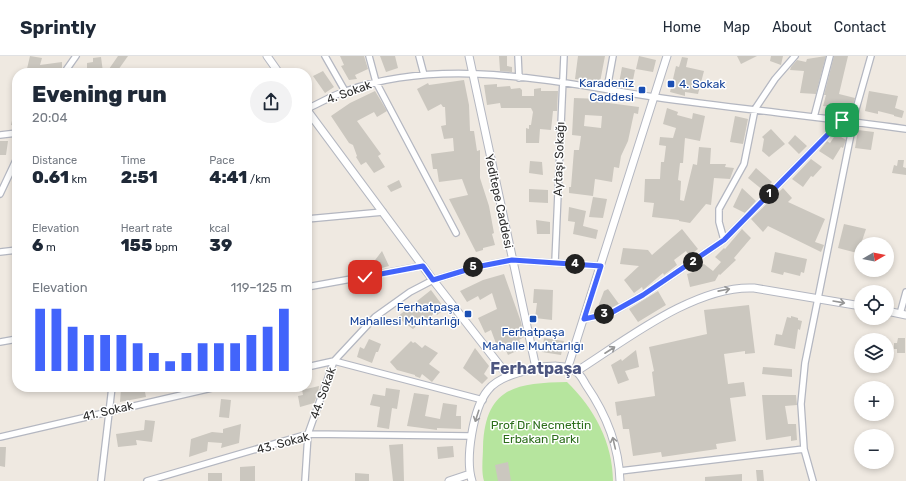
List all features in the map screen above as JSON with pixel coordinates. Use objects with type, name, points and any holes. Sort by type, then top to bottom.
[{"type":"street","points":[[68,68],[76,56]]},
{"type":"street","points":[[267,56],[275,68]]},
{"type":"street","points":[[325,56],[345,91]]},
{"type":"street","points":[[369,56],[376,82],[456,233]]},
{"type":"street","points":[[419,56],[424,75]]},
{"type":"street","name":"Yeditepe Caddesi","points":[[469,56],[471,75],[536,368]]},
{"type":"street","points":[[518,56],[519,78]]},
{"type":"street","name":"Aytaşı Sokağı","points":[[555,262],[564,56]]},
{"type":"street","points":[[607,89],[613,56]]},
{"type":"street","points":[[568,367],[667,56]]},
{"type":"street","points":[[724,240],[719,222],[719,209],[744,164],[755,109],[775,79],[795,56]]},
{"type":"street","points":[[814,117],[830,56]]},
{"type":"street","points":[[813,481],[804,449],[801,404],[805,363],[856,109],[871,56]]},
{"type":"street","name":"4. Sokak","points":[[312,107],[345,91],[376,82],[424,75],[471,75],[562,81],[654,97],[906,129]]},
{"type":"street","points":[[312,116],[433,280],[508,376]]},
{"type":"street","points":[[584,319],[611,313],[643,295],[724,240],[842,120]]},
{"type":"street","points":[[0,135],[12,134]]},
{"type":"street","points":[[0,194],[12,169]]},
{"type":"street","points":[[312,219],[383,212]]},
{"type":"street","points":[[0,252],[12,251]]},
{"type":"street","name":"44. Sokak","points":[[305,481],[308,434],[334,361],[375,317],[410,292],[433,280],[476,267],[512,260],[601,266]]},
{"type":"street","points":[[312,286],[423,266]]},
{"type":"street","points":[[577,371],[648,326],[689,303],[715,292],[742,287],[754,288],[854,305]]},
{"type":"street","points":[[903,314],[906,292]]},
{"type":"street","points":[[0,342],[12,340]]},
{"type":"street","points":[[312,366],[334,361],[483,400]]},
{"type":"street","points":[[448,481],[471,478],[470,436],[488,390],[508,376],[536,368],[568,367],[577,371],[610,426],[620,471],[620,481]]},
{"type":"street","points":[[101,481],[111,392]]},
{"type":"street","name":"41. Sokak","points":[[0,437],[194,392]]},
{"type":"street","name":"43. Sokak","points":[[147,481],[308,434],[470,436]]},
{"type":"street","points":[[620,471],[804,449]]},
{"type":"green space","name":"Prof Dr Necmettin Erbakan Parkı","points":[[567,382],[586,403],[600,427],[610,453],[613,481],[484,481],[482,464],[485,427],[490,412],[497,400],[507,392],[519,387],[533,384]]},
{"type":"building","points":[[30,56],[42,58],[40,65],[62,62],[62,68],[27,68]]},
{"type":"building","points":[[118,56],[128,56],[120,68],[110,68]]},
{"type":"building","points":[[340,56],[364,56],[368,69],[355,75],[357,79],[349,80],[341,66],[344,65]]},
{"type":"building","points":[[380,56],[395,56],[398,68],[386,72]]},
{"type":"building","points":[[499,56],[507,56],[507,66],[512,67],[512,72],[500,71]]},
{"type":"building","points":[[578,56],[605,56],[600,82],[575,79]]},
{"type":"building","points":[[639,56],[656,60],[653,72],[636,69]]},
{"type":"building","points":[[737,56],[757,56],[741,64]]},
{"type":"building","points":[[771,56],[783,56],[781,65],[770,61]]},
{"type":"building","points":[[826,56],[816,94],[800,93],[804,71],[790,70],[791,67],[797,60],[806,62],[807,59]]},
{"type":"building","points":[[834,56],[848,56],[839,94],[855,98],[851,111],[823,106],[826,95],[824,95]]},
{"type":"building","points":[[101,57],[102,68],[87,68],[87,63],[93,62],[93,58]]},
{"type":"building","points":[[682,57],[688,58],[686,67],[704,71],[698,94],[685,92],[685,96],[670,92],[676,66],[679,67]]},
{"type":"building","points":[[622,67],[635,70],[632,85],[619,83]]},
{"type":"building","points":[[323,71],[334,87],[325,93],[313,76]]},
{"type":"building","points":[[464,80],[469,105],[470,131],[474,131],[477,151],[480,150],[480,178],[489,206],[494,233],[492,234],[495,245],[483,248],[483,250],[476,252],[449,199],[468,195],[462,179],[439,182],[437,169],[433,169],[431,154],[454,151],[453,138],[444,139],[441,126],[446,125],[445,107],[441,104],[428,111],[417,89],[428,83],[429,85]]},
{"type":"building","points":[[497,84],[497,87],[510,86],[511,89],[520,88],[522,90],[522,96],[534,96],[534,89],[541,88],[541,91],[558,91],[557,111],[553,111],[551,130],[540,129],[539,143],[526,143],[526,128],[529,129],[529,125],[531,125],[533,112],[531,108],[501,108],[500,103],[487,105],[484,85]]},
{"type":"building","points":[[375,91],[387,111],[377,117],[374,112],[357,121],[381,154],[378,156],[385,167],[374,173],[366,162],[361,165],[356,157],[357,156],[353,145],[349,143],[331,116],[350,103]]},
{"type":"building","points":[[869,91],[898,96],[895,108],[904,111],[902,118],[878,111],[878,114],[865,111]]},
{"type":"building","points":[[574,98],[601,99],[601,102],[639,107],[638,114],[634,113],[628,141],[621,156],[619,168],[614,167],[612,182],[595,179],[593,196],[569,193],[569,187],[571,187],[574,150],[579,150],[581,136],[572,135]],"holes":[[[585,115],[602,116],[601,128],[584,126]]]},
{"type":"building","points":[[667,108],[678,112],[677,115],[692,119],[693,113],[705,116],[700,141],[685,138],[683,163],[680,163],[678,180],[681,181],[680,200],[684,201],[693,164],[697,165],[699,147],[711,148],[710,164],[726,164],[725,167],[734,168],[730,179],[714,178],[711,205],[706,204],[690,223],[679,220],[652,217],[654,203],[644,202],[645,179],[660,179],[661,162],[664,162],[666,146],[659,145],[660,137],[673,138],[676,128],[663,124]]},
{"type":"building","points":[[735,116],[748,119],[743,144],[730,142]]},
{"type":"building","points":[[771,129],[785,144],[769,157],[762,151],[764,139],[762,137]]},
{"type":"building","points":[[858,130],[874,132],[871,150],[855,148]]},
{"type":"building","points":[[836,134],[846,140],[843,148],[841,147],[833,160],[819,151],[827,141],[830,143]]},
{"type":"building","points":[[795,135],[807,146],[799,154],[788,143]]},
{"type":"building","points":[[0,141],[8,141],[6,155],[0,155]]},
{"type":"building","points":[[811,159],[822,167],[813,177],[811,176],[803,187],[792,179]]},
{"type":"building","points":[[898,160],[904,160],[903,167],[906,168],[906,175],[892,173],[894,165],[897,166]]},
{"type":"building","points":[[530,161],[542,162],[543,175],[529,173]]},
{"type":"building","points":[[756,168],[772,182],[764,191],[748,178]]},
{"type":"building","points":[[399,180],[402,187],[391,192],[387,186]]},
{"type":"building","points":[[742,188],[756,201],[745,213],[733,207]]},
{"type":"building","points":[[783,188],[792,198],[788,202],[825,219],[815,242],[824,245],[821,252],[768,226],[763,232],[751,219]]},
{"type":"building","points":[[529,189],[548,190],[548,203],[529,202]]},
{"type":"building","points":[[593,197],[607,199],[603,218],[589,217]]},
{"type":"building","points":[[569,207],[586,211],[583,226],[598,230],[596,239],[573,234],[575,222],[568,221]]},
{"type":"building","points":[[536,220],[550,222],[550,234],[537,234]]},
{"type":"building","points":[[844,224],[866,229],[863,237],[854,237],[854,252],[838,248]]},
{"type":"building","points":[[682,229],[698,249],[689,256],[686,251],[674,260],[677,265],[664,275],[663,273],[643,290],[642,287],[634,293],[624,280],[639,266],[620,264],[623,248],[648,250],[652,255]]},
{"type":"building","points":[[742,229],[751,238],[734,258],[736,260],[720,275],[719,274],[715,281],[690,287],[687,274],[696,271],[698,266],[704,264],[713,271],[721,262],[715,257],[724,248],[725,249]]},
{"type":"building","points":[[382,251],[389,266],[371,271],[372,264]]},
{"type":"building","points":[[775,252],[807,259],[804,273],[801,272],[800,276],[784,272],[783,275],[771,272]]},
{"type":"building","points":[[504,274],[521,322],[524,337],[519,340],[523,348],[508,355],[504,346],[498,349],[491,330],[485,333],[478,318],[497,309],[492,293],[480,300],[478,296],[467,302],[460,291],[483,280]]},
{"type":"building","points":[[534,289],[553,290],[552,320],[535,318],[537,303],[533,303]]},
{"type":"building","points":[[608,289],[619,304],[609,309],[596,312],[604,291]]},
{"type":"building","points":[[431,290],[445,309],[437,315],[435,312],[426,322],[423,320],[413,329],[397,317]]},
{"type":"building","points":[[658,291],[666,305],[638,322],[629,309]]},
{"type":"building","points":[[749,305],[755,353],[745,354],[745,351],[724,354],[728,384],[744,382],[746,396],[730,398],[736,441],[716,444],[717,449],[662,457],[661,452],[633,456],[629,429],[623,429],[621,415],[617,416],[615,402],[655,396],[652,372],[654,371],[649,347],[707,334],[704,310]]},
{"type":"building","points":[[791,316],[802,321],[800,330],[798,329],[795,349],[774,345],[776,334],[782,335],[787,317],[791,318]]},
{"type":"building","points":[[544,338],[564,341],[561,355],[542,352]]},
{"type":"building","points":[[898,338],[905,338],[905,353],[897,353],[897,349],[894,349],[894,343],[897,343]]},
{"type":"building","points":[[369,339],[381,344],[372,363],[357,357],[360,347],[364,349]]},
{"type":"building","points":[[411,341],[413,343],[415,342],[422,348],[425,345],[438,353],[429,364],[440,372],[432,382],[422,374],[420,378],[397,370],[390,362]]},
{"type":"building","points":[[475,348],[489,366],[484,374],[488,378],[482,384],[463,368]]},
{"type":"building","points":[[636,350],[639,367],[625,371],[629,380],[618,384],[611,365],[621,359],[622,361]]},
{"type":"building","points":[[763,367],[792,369],[792,377],[762,374]]},
{"type":"building","points":[[319,386],[318,393],[315,394],[316,398],[314,403],[300,407],[298,396],[303,395],[302,392],[312,392],[312,388]]},
{"type":"building","points":[[386,388],[400,390],[397,409],[392,408],[389,429],[377,427],[380,407],[370,405],[373,394],[385,396]]},
{"type":"building","points":[[121,392],[145,392],[146,397],[120,402]]},
{"type":"building","points":[[414,393],[429,395],[425,416],[440,419],[443,403],[457,405],[456,416],[461,416],[461,429],[437,428],[437,430],[407,426]]},
{"type":"building","points":[[762,395],[796,395],[797,405],[785,406],[788,424],[796,424],[797,440],[791,441],[791,436],[766,440]]},
{"type":"building","points":[[221,399],[231,400],[229,418],[219,417]]},
{"type":"building","points":[[145,420],[155,421],[152,442],[136,440],[137,445],[118,447],[116,434],[144,430]]},
{"type":"building","points":[[241,424],[239,443],[221,448],[222,443],[208,442],[207,451],[189,457],[191,439],[212,432],[223,433],[223,429]]},
{"type":"building","points":[[403,444],[404,481],[393,481],[389,445]]},
{"type":"building","points":[[453,446],[454,457],[438,459],[437,447]]},
{"type":"building","points":[[0,447],[6,447],[5,467],[0,466]]},
{"type":"building","points":[[508,462],[511,481],[498,481],[495,465]]},
{"type":"building","points":[[255,466],[255,481],[240,481],[240,467]]},
{"type":"building","points":[[756,470],[763,470],[764,481],[757,481]]},
{"type":"building","points":[[208,473],[222,473],[222,481],[208,481]]},
{"type":"building","points":[[355,473],[369,474],[369,481],[355,481]]},
{"type":"building","points":[[742,474],[742,481],[705,481],[705,477]]},
{"type":"place","name":"4. Sokak","points":[[671,84]]},
{"type":"place","name":"Karadeniz Caddesi","points":[[642,90]]},
{"type":"place","name":"Ferhatpaşa Mahallesi Muhtarlığı","points":[[468,314]]},
{"type":"place","name":"Ferhatpaşa Mahalle Muhtarlığı","points":[[533,319]]},
{"type":"district","name":"Ferhatpaşa","points":[[536,368]]},
{"type":"route","points":[[365,277],[423,266],[433,280],[476,267],[512,260],[601,266],[584,319],[611,313],[643,295],[724,240],[842,120]]}]
